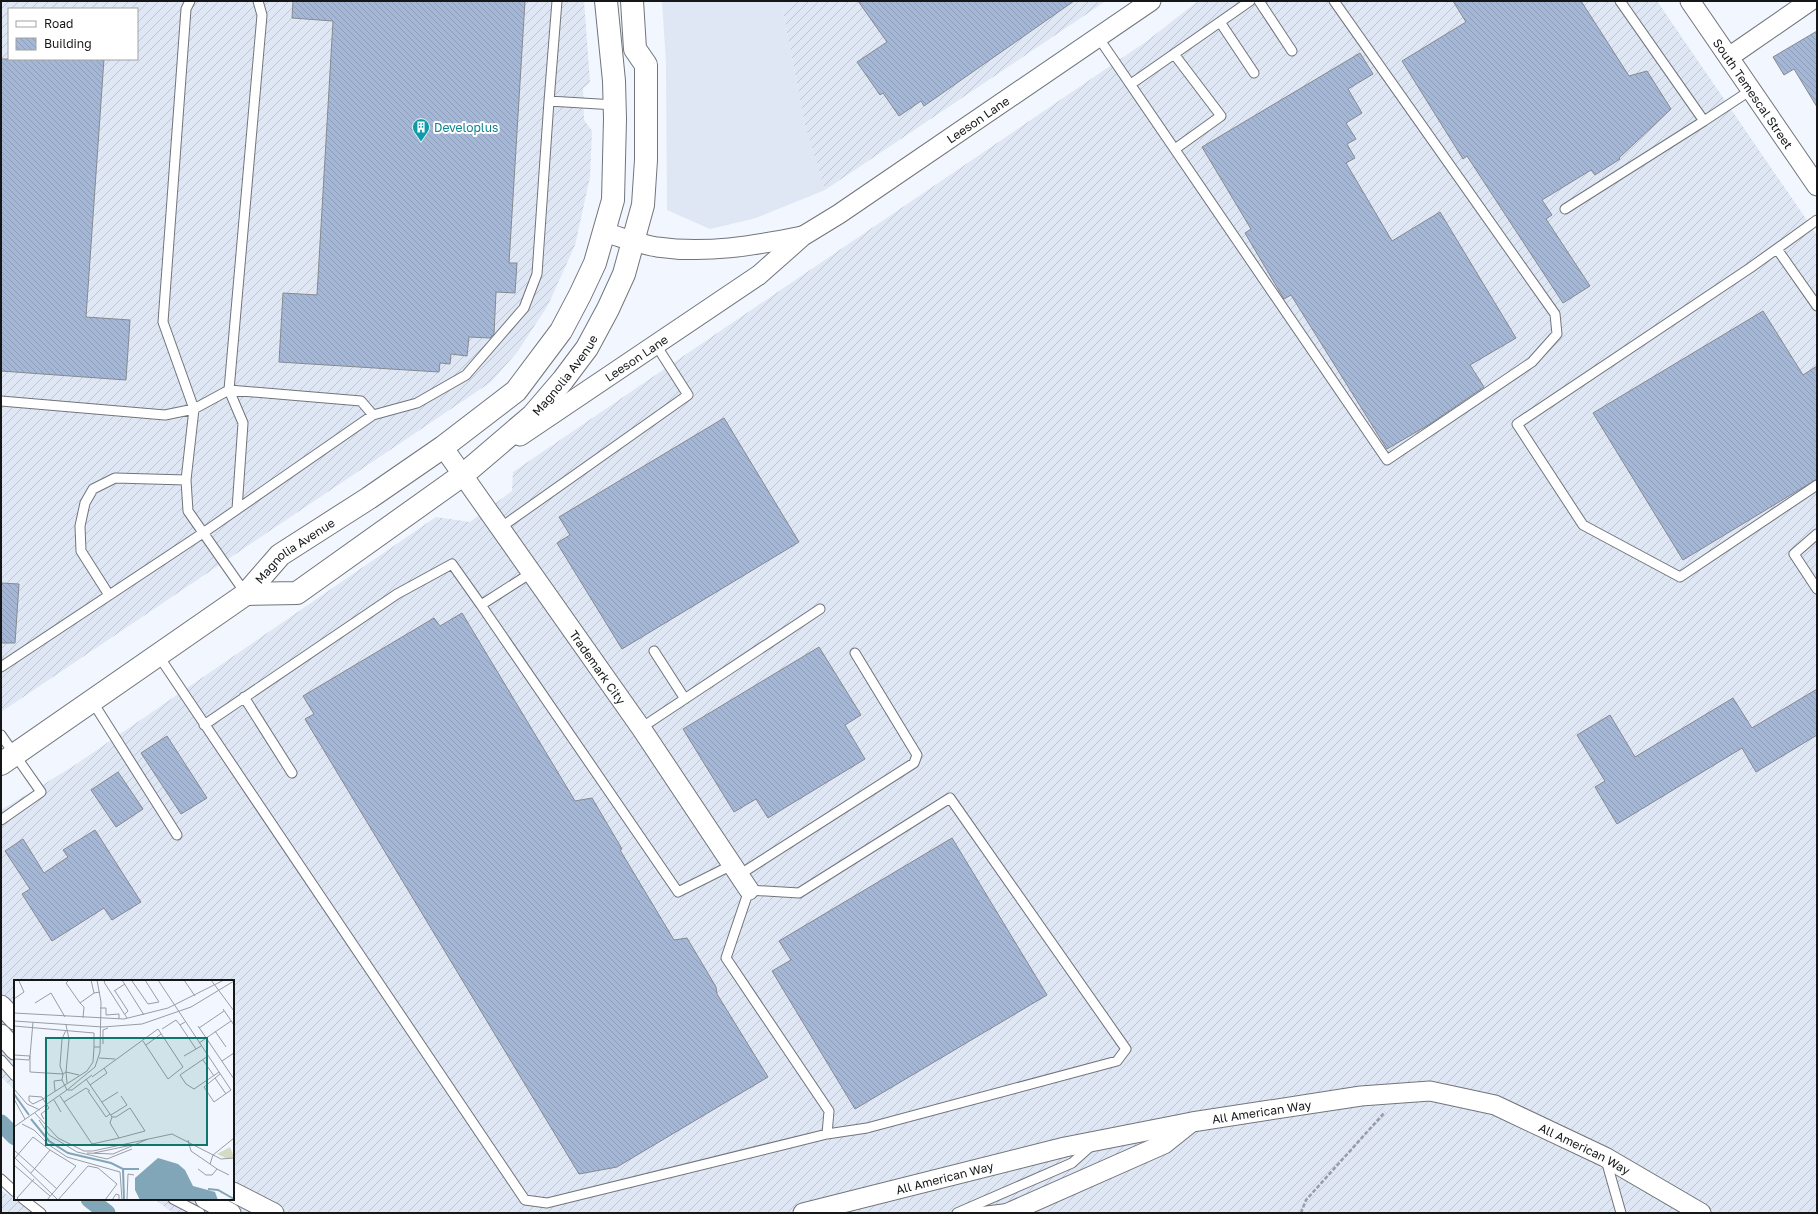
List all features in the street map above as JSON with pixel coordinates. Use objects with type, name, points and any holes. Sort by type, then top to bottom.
[{"type":"main road","name":"Magnolia Avenue","points":[[8,759],[246,594],[280,555],[369,498],[443,447],[516,391],[561,331],[580,295],[595,263],[613,200],[615,105],[606,1]]},
{"type":"main road","points":[[632,1],[635,49],[646,65]]},
{"type":"main road","name":"Magnolia Avenue","points":[[246,594],[297,593],[464,474],[533,415],[587,348],[608,309],[624,274],[643,205],[646,160],[646,65],[650,45],[647,1]]},
{"type":"street","name":"Leeson Lane","points":[[464,474],[759,275],[804,236],[845,210],[1151,1]]},
{"type":"street","name":"South Temescal Street","points":[[1690,1],[1817,186]]},
{"type":"street","points":[[1729,57],[1810,1],[1817,11]]},
{"type":"street","name":"Leeson Lane","points":[[603,232],[655,246],[688,250],[722,250],[804,236]]},
{"type":"street","name":"Trademark City","points":[[443,447],[464,474],[531,573],[641,728],[740,876]]},
{"type":"street","points":[[1,1005],[14,1019]]},
{"type":"street","points":[[1,1034],[14,1049]]},
{"type":"street","name":"All American Way","points":[[803,1213],[1065,1147],[1192,1122],[1361,1096],[1430,1091],[1495,1104],[1605,1157],[1701,1213]]},
{"type":"street","points":[[1015,1210],[1164,1144],[1192,1122]]},
{"type":"street","points":[[234,1193],[274,1213]]},
{"type":"street","points":[[207,1200],[230,1213]]},
{"type":"lane","points":[[190,1],[186,9],[163,322],[194,409],[186,480],[188,511],[246,594]]},
{"type":"lane","points":[[237,509],[243,423],[229,390],[262,15],[258,1]]},
{"type":"lane","points":[[1,667],[203,533],[373,415],[417,403],[466,375],[524,308],[537,274],[557,1]]},
{"type":"lane","points":[[1131,84],[1250,1]]},
{"type":"lane","points":[[1259,1],[1292,51]]},
{"type":"lane","points":[[1098,37],[1387,460],[1532,362],[1557,334],[1555,314],[1334,1]]},
{"type":"lane","points":[[1620,1],[1704,121]]},
{"type":"lane","points":[[1220,22],[1254,73]]},
{"type":"lane","points":[[1174,54],[1221,116],[1174,149]]},
{"type":"lane","points":[[1565,209],[1751,90]]},
{"type":"lane","points":[[549,101],[615,105]]},
{"type":"lane","points":[[1817,220],[1517,424],[1583,525],[1680,577],[1817,485]]},
{"type":"lane","points":[[1777,248],[1817,306]]},
{"type":"lane","points":[[500,528],[688,395],[656,345]]},
{"type":"lane","points":[[1,401],[165,415],[194,409],[229,390],[361,401],[373,415]]},
{"type":"lane","points":[[110,595],[81,551],[80,526],[85,503],[93,489],[115,478],[186,480]]},
{"type":"lane","points":[[1817,534],[1794,554],[1817,589]]},
{"type":"lane","points":[[204,724],[397,594],[452,564],[678,892],[740,876],[914,763],[917,755],[855,653]]},
{"type":"lane","points":[[481,605],[531,573]]},
{"type":"lane","points":[[641,728],[820,609]]},
{"type":"lane","points":[[654,651],[685,699]]},
{"type":"lane","points":[[158,655],[525,1200],[547,1203],[827,1134],[866,1128],[1117,1062],[1126,1049],[950,798],[799,893],[740,876]]},
{"type":"lane","points":[[244,698],[292,773]]},
{"type":"lane","points":[[92,701],[177,835]]},
{"type":"lane","points":[[1,735],[8,759],[41,792],[1,820]]},
{"type":"lane","points":[[740,876],[726,958],[829,1111],[827,1134]]},
{"type":"lane","points":[[1,1060],[14,1075]]},
{"type":"lane","points":[[957,1213],[1072,1163],[1096,1141]]},
{"type":"lane","points":[[1605,1157],[1621,1213]]},
{"type":"lane","points":[[1,1179],[14,1191]]},
{"type":"lane","points":[[24,1200],[41,1213]]},
{"type":"lane","points":[[176,1200],[200,1213]]},
{"type":"lane","points":[[970,1213],[1015,1210]]},
{"type":"path","points":[[1301,1213],[1306,1200],[1402,1093]]},
{"type":"shaded area","points":[[1,1],[584,1],[590,82],[583,89],[584,120],[592,131],[590,177],[575,245],[548,305],[518,351],[491,382],[1,712]]},
{"type":"shaded area","points":[[662,1],[798,1],[783,11],[805,125],[825,190],[756,218],[710,229],[667,210],[666,63]]},
{"type":"shaded area","points":[[798,1],[1106,1],[825,190],[805,125],[783,11]]},
{"type":"shaded area","points":[[1198,1],[1657,1],[1817,235],[1817,1213],[173,1213],[155,1200],[234,1200],[234,980],[14,980],[14,1089],[1,1077],[1,810],[72,767],[436,517],[470,522],[512,491],[513,472],[1147,41]]},
{"type":"shaded area","points":[[1,1190],[35,1213],[1,1213]]},
{"type":"building","name":"Developlus","points":[[293,1],[525,1],[509,263],[517,263],[515,293],[496,292],[494,334],[490,338],[469,337],[467,356],[451,354],[450,364],[440,363],[439,372],[279,362],[283,293],[317,295],[333,21],[292,18]]},
{"type":"building","points":[[858,1],[1074,1],[924,106],[921,101],[899,116],[883,93],[880,95],[857,62],[887,42]]},
{"type":"building","points":[[1453,1],[1581,1],[1629,76],[1647,71],[1671,109],[1619,158],[1620,159],[1595,175],[1591,170],[1542,200],[1552,215],[1546,219],[1590,286],[1563,303],[1467,156],[1463,159],[1402,61],[1466,22]]},
{"type":"building","points":[[1817,31],[1817,107],[1794,69],[1784,75],[1773,57]]},
{"type":"building","points":[[1360,53],[1373,74],[1348,89],[1362,113],[1346,123],[1356,139],[1347,144],[1355,158],[1346,163],[1392,241],[1440,212],[1516,338],[1470,365],[1484,387],[1430,424],[1387,449],[1291,295],[1284,299],[1245,233],[1251,229],[1202,147]]},
{"type":"building","points":[[1,59],[104,60],[86,317],[130,320],[126,380],[1,371]]},
{"type":"building","points":[[1763,311],[1803,375],[1817,366],[1817,479],[1683,560],[1593,413]]},
{"type":"building","points":[[724,418],[799,542],[622,649],[557,543],[570,535],[559,517]]},
{"type":"building","points":[[1,583],[19,584],[15,643],[1,643]]},
{"type":"building","points":[[462,613],[575,801],[592,798],[622,849],[620,850],[674,940],[687,938],[716,987],[717,994],[768,1077],[617,1167],[579,1174],[305,719],[314,714],[303,696],[434,618],[440,626]]},
{"type":"building","points":[[819,647],[861,715],[845,725],[865,759],[768,818],[756,799],[734,812],[683,729]]},
{"type":"building","points":[[1817,689],[1817,735],[1756,772],[1742,748],[1617,824],[1595,787],[1605,781],[1577,735],[1610,715],[1635,757],[1733,698],[1752,728]]},
{"type":"building","points":[[167,736],[207,798],[181,814],[141,753]]},
{"type":"building","points":[[118,772],[143,809],[116,827],[91,790]]},
{"type":"building","points":[[95,830],[141,902],[112,920],[104,908],[52,941],[22,894],[30,889],[5,851],[23,839],[44,873],[68,857],[63,850]]},
{"type":"building","points":[[952,838],[1047,995],[855,1109],[772,971],[791,960],[779,941]]},
{"type":"waterway","points":[[1,1123],[14,1136]]},
{"type":"waterway","points":[[90,1200],[107,1213]]},
{"type":"place","name":"Developlus","points":[[421,142]]}]
